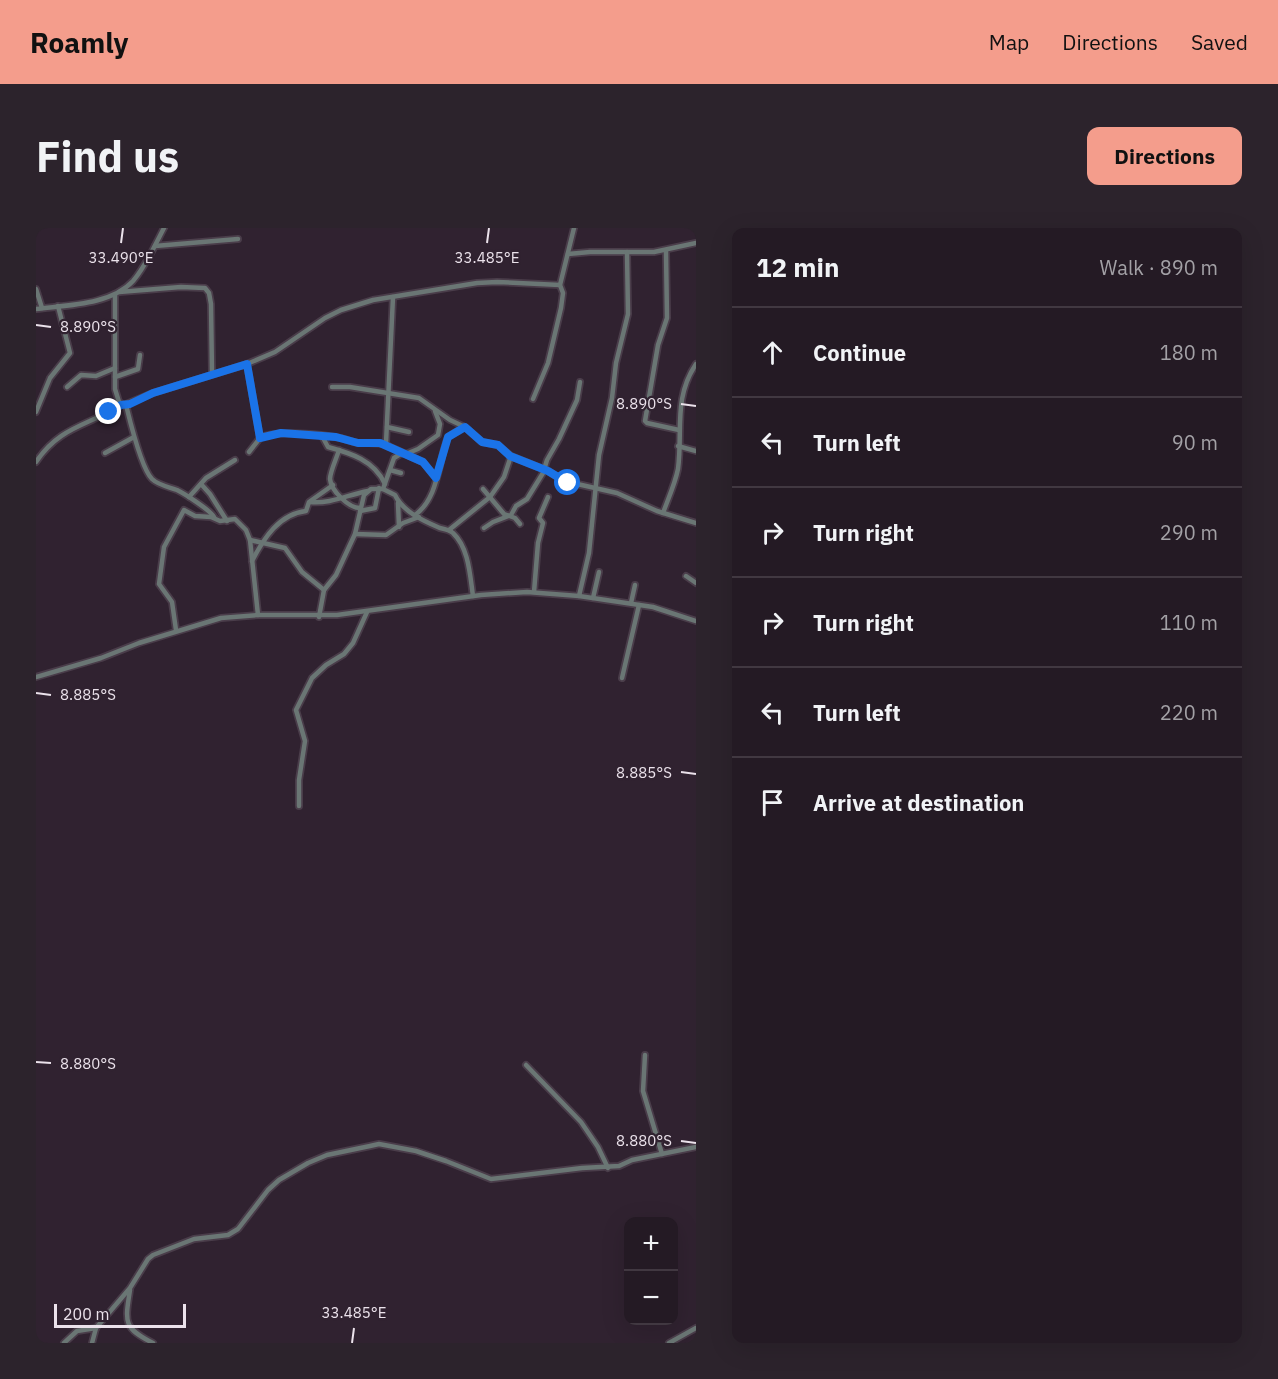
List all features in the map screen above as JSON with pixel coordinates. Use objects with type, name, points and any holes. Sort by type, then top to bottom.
[{"type":"street","points":[[117,293],[132,282],[138,274],[164,228]]},
{"type":"street","points":[[533,399],[548,363],[561,308],[563,293],[560,285],[574,228]]},
{"type":"street","points":[[155,246],[238,239]]},
{"type":"street","points":[[568,254],[666,251],[696,243]]},
{"type":"street","points":[[666,251],[667,318],[658,345],[645,421],[679,430]]},
{"type":"street","points":[[579,596],[589,553],[598,455],[612,399],[616,363],[628,314],[627,252]]},
{"type":"street","points":[[37,457],[62,434],[153,393],[247,364],[288,345],[325,318],[341,310],[373,300],[487,282],[560,285]]},
{"type":"street","points":[[36,309],[84,303],[117,293],[181,287],[205,288],[209,293],[211,304],[212,374]]},
{"type":"street","points":[[36,289],[42,308]]},
{"type":"street","points":[[117,293],[116,395],[124,405],[134,438],[152,480],[189,497],[210,511],[215,520]]},
{"type":"street","points":[[387,445],[393,297]]},
{"type":"street","points":[[36,412],[50,378],[70,353],[58,306]]},
{"type":"street","points":[[115,377],[138,369],[140,355]]},
{"type":"street","points":[[247,364],[260,438]]},
{"type":"street","points":[[663,513],[676,476],[679,414],[683,392],[696,364]]},
{"type":"street","points":[[67,387],[80,375],[96,376],[115,368]]},
{"type":"street","points":[[484,528],[512,514],[516,506],[527,498],[557,444],[577,400],[580,382]]},
{"type":"street","points":[[332,387],[350,387],[419,398],[450,420],[465,427],[482,442],[498,445],[510,456],[568,483],[617,493],[663,513],[696,523]]},
{"type":"street","points":[[339,450],[331,477],[333,485],[341,497],[353,508],[375,508],[395,457],[418,449],[438,435],[440,424],[433,408]]},
{"type":"street","points":[[387,427],[409,432]]},
{"type":"street","points":[[355,534],[383,536],[417,516],[424,507],[436,478],[448,437],[465,427]]},
{"type":"street","points":[[249,452],[260,438],[281,433],[336,437],[357,443],[375,442],[387,445],[425,464],[436,478]]},
{"type":"street","points":[[322,436],[326,446],[358,457],[371,465],[380,475],[382,487]]},
{"type":"street","points":[[105,453],[134,438]]},
{"type":"street","points":[[678,446],[696,451]]},
{"type":"street","points":[[449,530],[490,497],[504,477],[510,456]]},
{"type":"street","points":[[189,497],[206,478],[235,460]]},
{"type":"street","points":[[390,470],[401,473]]},
{"type":"street","points":[[201,484],[227,521]]},
{"type":"street","points":[[252,561],[262,543],[285,518],[292,514],[306,512],[309,502],[333,485]]},
{"type":"street","points":[[309,502],[326,503],[382,487],[395,495],[398,502],[399,526]]},
{"type":"street","points":[[483,489],[508,516],[515,518],[520,524]]},
{"type":"street","points":[[319,616],[324,590],[336,575],[355,534],[363,497],[368,490]]},
{"type":"street","points":[[534,592],[538,543],[543,523],[539,518],[548,497]]},
{"type":"street","points":[[398,502],[417,516],[449,530],[458,538],[465,552],[473,596]]},
{"type":"street","points":[[176,630],[172,602],[159,584],[164,547],[184,510],[195,516],[211,517],[215,520],[236,520],[246,530],[250,540],[258,615]]},
{"type":"street","points":[[250,540],[285,548],[310,580],[324,590]]},
{"type":"street","points":[[593,598],[598,572]]},
{"type":"street","points":[[686,576],[696,583]]},
{"type":"street","points":[[631,603],[635,585]]},
{"type":"street","points":[[36,676],[101,658],[176,630],[221,618],[258,615],[319,616],[367,612],[473,596],[534,592],[579,596],[665,610],[696,621]]},
{"type":"street","points":[[621,678],[639,605]]},
{"type":"street","points":[[299,806],[299,780],[305,741],[296,710],[312,678],[326,665],[344,654],[353,643],[367,612]]},
{"type":"street","points":[[645,1055],[643,1091],[662,1154]]},
{"type":"street","points":[[526,1065],[581,1122],[608,1168]]},
{"type":"street","points":[[92,1343],[96,1328],[130,1288],[148,1258],[194,1239],[232,1234],[273,1185],[308,1163],[327,1155],[379,1144],[434,1156],[491,1179],[582,1168],[608,1168],[696,1147]]},
{"type":"street","points":[[130,1288],[127,1315],[130,1329],[140,1338],[153,1343]]},
{"type":"street","points":[[64,1343],[77,1331],[96,1328]]},
{"type":"street","points":[[669,1343],[696,1328]]},
{"type":"route","points":[[109,412],[121,405],[130,404],[195,378],[247,364],[260,438],[281,433],[336,437],[358,443],[380,443],[423,462],[436,478],[448,437],[465,427],[482,442],[498,445],[510,456],[548,471],[568,483]]}]
